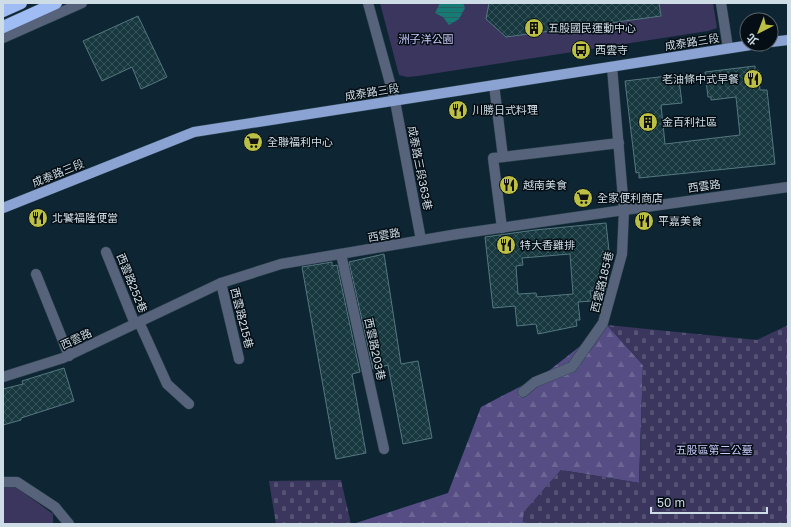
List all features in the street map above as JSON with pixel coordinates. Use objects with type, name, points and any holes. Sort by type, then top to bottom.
[{"type":"highway","points":[[3,11],[21,3]]},
{"type":"highway","points":[[3,27],[56,3]]},
{"type":"main road","name":"成泰路三段","points":[[3,208],[194,132],[739,46]]},
{"type":"street","points":[[3,38],[82,3]]},
{"type":"street","name":"成泰路三段363巷","points":[[368,3],[395,101],[421,240]]},
{"type":"street","points":[[721,3],[728,48]]},
{"type":"street","name":"西雲路185巷","points":[[523,392],[535,382],[572,367],[603,324],[622,254],[624,210],[612,67]]},
{"type":"street","points":[[494,86],[503,157]]},
{"type":"street","points":[[502,228],[493,158],[619,143]]},
{"type":"street","name":"西雲路","points":[[3,376],[69,356],[221,283],[281,264],[421,240],[788,187]]},
{"type":"street","name":"西雲路252巷","points":[[106,252],[137,323],[167,384],[189,404]]},
{"type":"street","name":"西雲路203巷","points":[[341,254],[384,449]]},
{"type":"street","points":[[36,274],[69,356]]},
{"type":"street","name":"西雲路215巷","points":[[221,283],[239,359]]},
{"type":"street","points":[[3,482],[17,482],[55,507],[69,524]]},
{"type":"green space","name":"洲子洋公園","points":[[380,3],[713,3],[717,28],[708,31],[407,77],[399,75]]},
{"type":"green space","points":[[607,325],[643,365],[639,483],[561,470],[524,512],[523,524],[353,524],[448,493],[481,407],[546,373]]},
{"type":"green space","name":"五股區第二公墓","points":[[607,325],[757,340],[788,325],[788,524],[523,524],[524,512],[561,470],[639,483],[643,365]]},
{"type":"green space","points":[[341,480],[351,524],[276,524],[269,481]]},
{"type":"green space","points":[[3,486],[16,487],[53,514],[53,524],[3,524]]},
{"type":"shaded area","points":[[440,3],[463,3],[465,8],[459,19],[449,25],[443,17],[435,13]]},
{"type":"building","name":"五股國民運動中心","points":[[489,3],[659,3],[661,16],[506,37],[486,19]]},
{"type":"building","points":[[138,16],[167,77],[141,89],[132,67],[102,81],[83,41]]},
{"type":"building","name":"金百利社區","points":[[755,66],[755,71],[758,70],[760,90],[767,90],[775,164],[639,178],[639,172],[636,173],[625,81],[676,75],[676,80],[679,80],[682,103],[661,105],[665,144],[740,135],[736,97],[711,100],[711,97],[708,97],[705,72]]},
{"type":"building","points":[[606,223],[609,251],[602,252],[606,289],[590,291],[592,301],[578,302],[580,320],[576,320],[577,326],[538,334],[536,324],[517,326],[515,306],[493,308],[485,237],[535,230]],"holes":[[[570,254],[573,294],[537,297],[536,293],[518,294],[516,266],[523,265],[522,258]]]},
{"type":"building","points":[[384,254],[401,364],[418,361],[432,438],[403,444],[388,365],[373,369],[349,262]]},
{"type":"building","points":[[332,262],[332,266],[337,265],[360,372],[352,374],[366,453],[336,459],[302,267]]},
{"type":"building","points":[[64,368],[74,401],[3,425],[3,389],[23,384],[22,381]]},
{"type":"place","name":"五股國民運動中心","points":[[534,28]]},
{"type":"place","name":"西雲寺","points":[[581,50]]},
{"type":"place","name":"老油條中式早餐","points":[[753,79]]},
{"type":"place","name":"川勝日式料理","points":[[458,110]]},
{"type":"place","name":"金百利社區","points":[[648,122]]},
{"type":"place","name":"全聯福利中心","points":[[253,142]]},
{"type":"place","name":"越南美食","points":[[509,185]]},
{"type":"place","name":"全家便利商店","points":[[583,198]]},
{"type":"place","name":"北饕福隆便當","points":[[38,218]]},
{"type":"place","name":"平嘉美食","points":[[644,221]]},
{"type":"place","name":"特大香雞排","points":[[506,245]]}]
